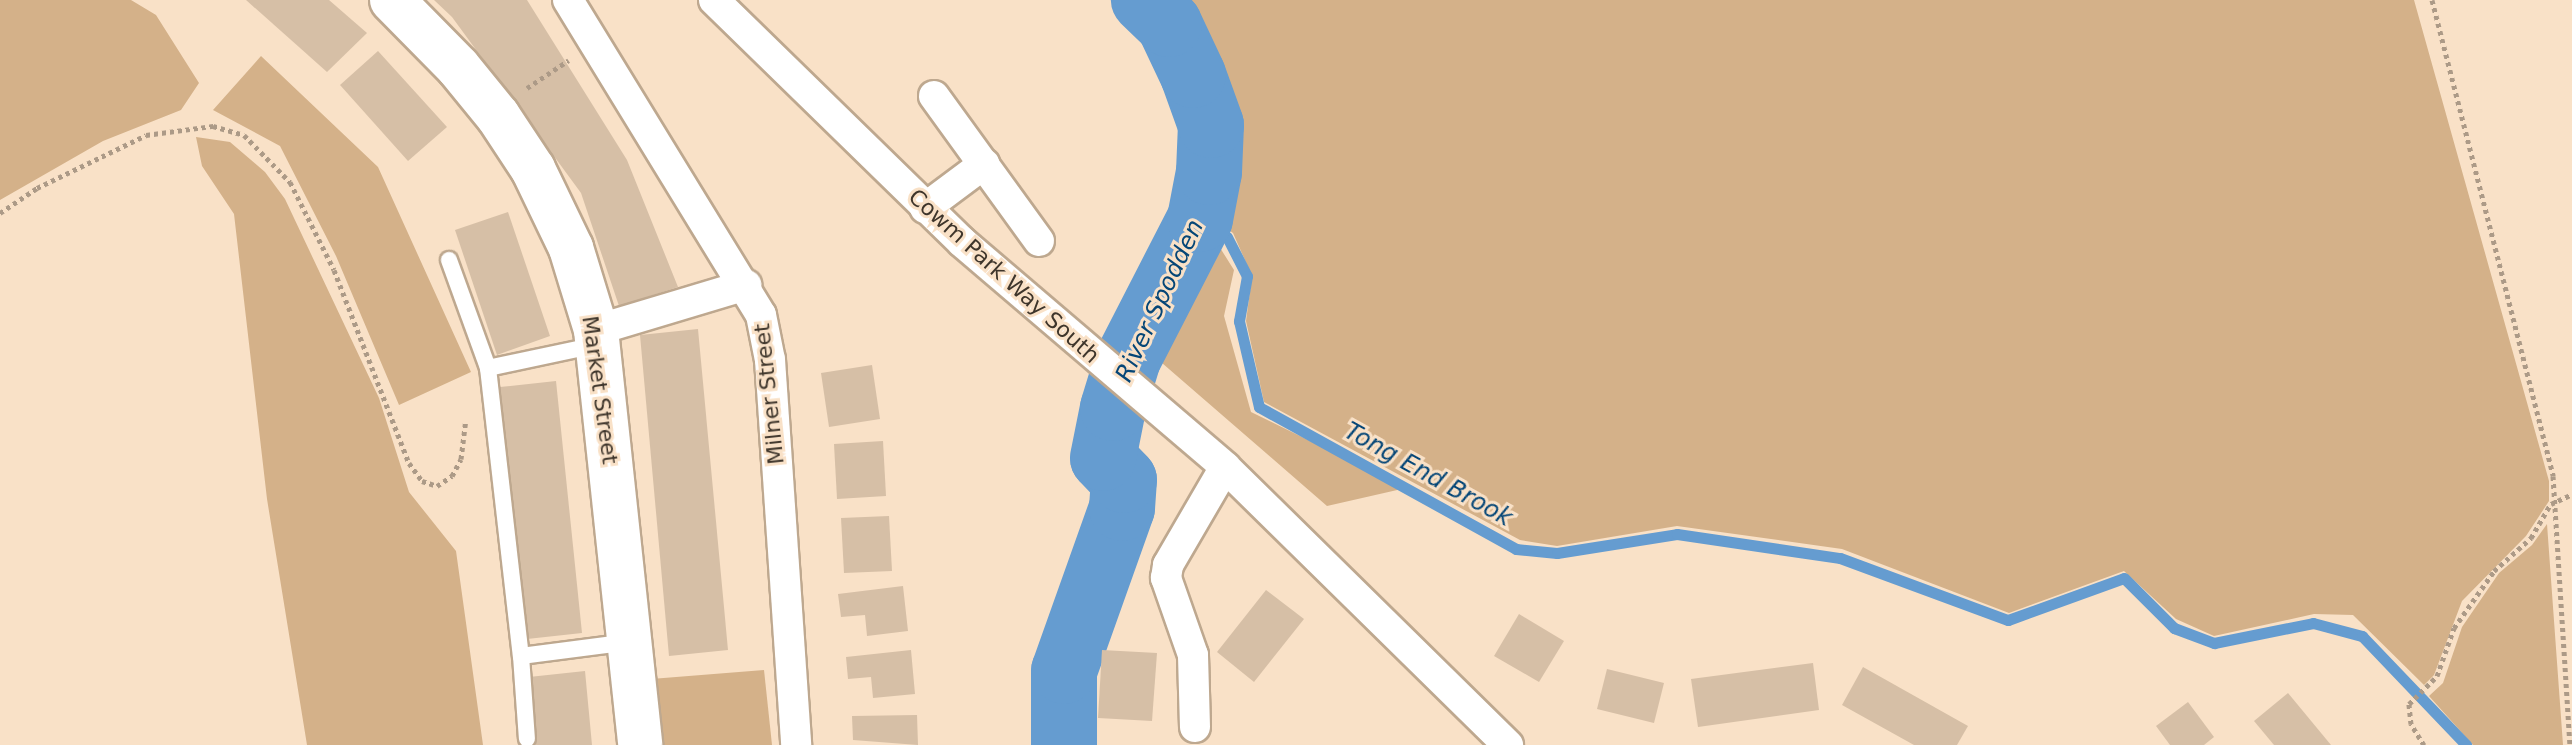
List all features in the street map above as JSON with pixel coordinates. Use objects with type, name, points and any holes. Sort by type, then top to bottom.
[{"type":"main road","name":"Market Street","points":[[392,0],[493,111],[533,169],[571,248],[597,337],[640,745]]},
{"type":"street","name":"Milner Street","points":[[568,0],[746,285],[761,315],[770,360],[796,745]]},
{"type":"street","name":"Cowm Park Way South","points":[[714,0],[925,208],[1225,467],[1508,745]]},
{"type":"street","points":[[934,96],[1039,241]]},
{"type":"street","points":[[925,208],[984,164]]},
{"type":"street","points":[[597,337],[746,285]]},
{"type":"street","points":[[1195,727],[1193,655],[1166,578],[1175,552],[1225,467]]},
{"type":"lane","points":[[449,260],[488,368],[521,656],[527,739]]},
{"type":"lane","points":[[488,368],[597,337]]},
{"type":"lane","points":[[521,656],[629,642]]},
{"type":"path","points":[[2432,0],[2553,476],[2551,504],[2570,745]]},
{"type":"path","points":[[493,111],[595,42]]},
{"type":"path","points":[[0,213],[37,188],[146,135],[213,126],[244,135],[290,182],[334,270],[409,463],[422,481],[437,486],[452,476],[461,459],[460,437],[488,368]]},
{"type":"path","points":[[2424,745],[2411,724],[2409,704],[2437,676],[2454,628],[2494,571],[2531,538],[2551,504],[2572,494]]},
{"type":"shaded area","points":[[0,0],[131,0],[156,15],[199,83],[181,110],[103,141],[0,200]]},
{"type":"shaded area","points":[[1165,0],[2414,0],[2549,481],[2549,501],[2526,536],[2462,601],[2434,675],[2424,685],[2353,615],[2314,614],[2214,636],[2176,619],[2124,571],[2009,613],[1842,549],[1677,526],[1557,546],[1520,540],[1264,402],[1246,321],[1252,276],[1233,233],[1213,219],[1223,132],[1182,19]]},
{"type":"shaded area","points":[[261,56],[378,167],[471,372],[399,405],[336,256],[280,146],[213,110]]},
{"type":"shaded area","points":[[196,137],[230,142],[265,172],[285,199],[379,398],[409,492],[456,551],[483,745],[307,745],[267,499],[234,214],[202,166]]},
{"type":"shaded area","points":[[1212,235],[1234,270],[1224,316],[1251,412],[1406,488],[1327,506],[1147,350],[1200,246]]},
{"type":"shaded area","points":[[2547,524],[2563,745],[2473,745],[2429,696],[2443,683],[2462,627],[2499,573],[2532,545]]},
{"type":"shaded area","points":[[764,670],[772,745],[659,745],[651,679]]},
{"type":"building","points":[[246,0],[329,0],[367,33],[327,72]]},
{"type":"building","points":[[434,0],[527,0],[627,160],[678,287],[619,306],[581,193],[452,17]]},
{"type":"building","points":[[378,51],[447,127],[408,161],[340,85]]},
{"type":"building","points":[[508,212],[550,336],[497,355],[455,230]]},
{"type":"building","points":[[698,329],[728,650],[669,656],[640,335]]},
{"type":"building","points":[[872,365],[880,419],[829,427],[821,373]]},
{"type":"building","points":[[556,381],[582,633],[527,639],[500,387]]},
{"type":"building","points":[[883,441],[886,496],[837,499],[834,444]]},
{"type":"building","points":[[889,516],[892,571],[844,573],[841,518]]},
{"type":"building","points":[[903,586],[908,631],[867,636],[865,615],[841,617],[838,594]]},
{"type":"building","points":[[1266,590],[1304,619],[1254,682],[1217,652]]},
{"type":"building","points":[[1519,614],[1564,641],[1539,682],[1494,656]]},
{"type":"building","points":[[911,650],[915,694],[873,698],[871,677],[848,679],[846,657]]},
{"type":"building","points":[[1102,650],[1157,653],[1152,721],[1098,718]]},
{"type":"building","points":[[1813,663],[1819,710],[1698,727],[1691,679]]},
{"type":"building","points":[[1863,667],[1968,726],[1957,745],[1914,745],[1842,705]]},
{"type":"building","points":[[1607,669],[1664,683],[1654,723],[1597,709]]},
{"type":"building","points":[[585,671],[592,745],[536,745],[529,677]]},
{"type":"building","points":[[2288,693],[2331,745],[2274,745],[2254,721]]},
{"type":"building","points":[[2188,702],[2214,737],[2204,745],[2170,745],[2156,726]]},
{"type":"building","points":[[917,715],[918,745],[853,740],[852,716]]},
{"type":"waterway","name":"River Spodden","points":[[1064,745],[1064,671],[1122,508],[1124,480],[1103,458],[1113,408],[1128,359],[1200,219],[1209,172],[1211,125],[1193,75],[1169,24],[1144,0]]},
{"type":"waterway","name":"Tong End Brook","points":[[1200,219],[1227,237],[1247,276],[1239,321],[1259,407],[1516,549],[1557,553],[1677,534],[1840,558],[2008,620],[2124,578],[2174,628],[2214,643],[2313,623],[2362,636],[2466,745]]}]
